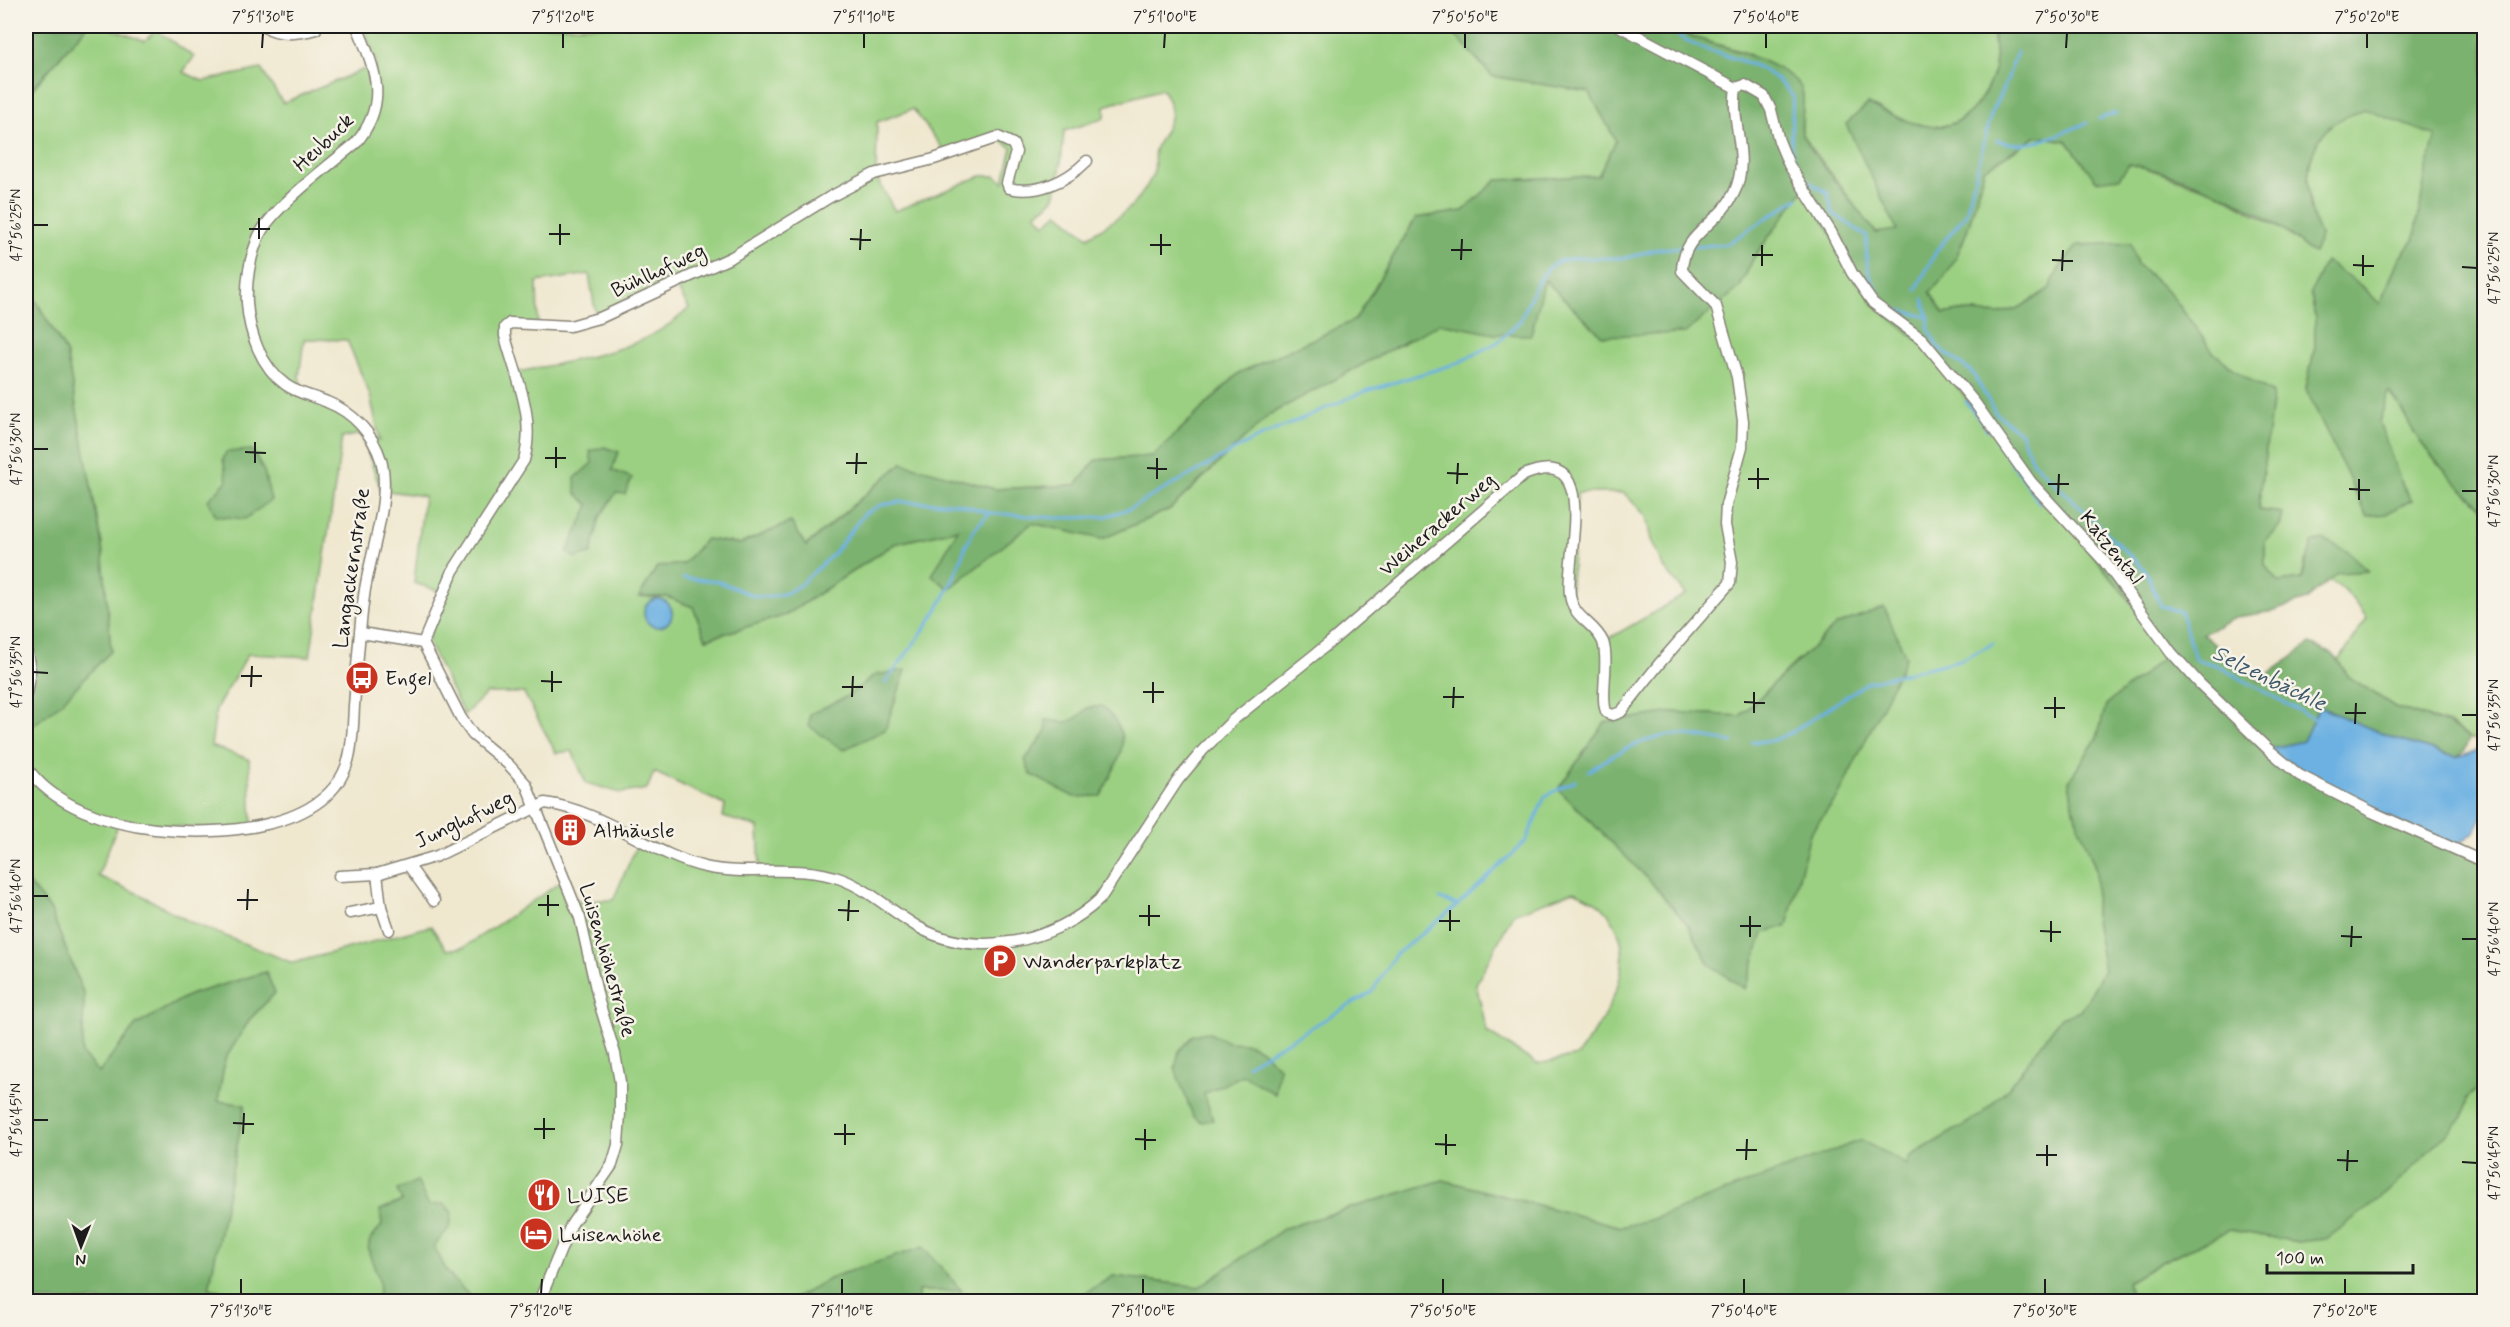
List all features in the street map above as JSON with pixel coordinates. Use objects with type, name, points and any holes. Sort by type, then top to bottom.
[{"type":"street","points":[[264,26],[279,33],[299,34],[316,29]]},
{"type":"street","name":"Heubuck","points":[[258,236],[276,212],[368,130],[375,113],[378,89],[357,26]]},
{"type":"street","name":"Katzental","points":[[1619,26],[1736,88],[1745,85],[1764,96],[1771,110],[1779,141],[1789,165],[1831,232],[1852,273],[1873,303],[1922,339],[1975,403],[2031,482],[2104,561],[2171,652],[2200,684],[2268,749],[2300,775],[2372,812],[2484,862]]},
{"type":"street","name":"Weiherackerweg","points":[[534,806],[545,803],[559,804],[619,826],[689,862],[707,867],[803,872],[839,878],[861,888],[934,935],[981,943],[1007,942],[1051,932],[1083,915],[1100,899],[1178,780],[1203,750],[1233,720],[1328,644],[1524,475],[1540,468],[1551,469],[1569,483],[1575,501],[1570,597],[1575,610],[1585,623],[1598,632],[1603,643],[1606,669],[1603,708],[1607,713],[1621,712],[1659,664],[1730,583],[1732,562],[1725,525],[1742,447],[1743,421],[1737,377],[1716,306],[1682,271],[1688,245],[1723,210],[1734,194],[1741,173],[1741,146],[1734,104],[1736,88]]},
{"type":"street","name":"Bühlhofweg","points":[[423,643],[453,571],[520,468],[529,444],[528,416],[505,336],[505,327],[510,323],[570,326],[602,317],[732,257],[830,197],[874,174],[934,159],[987,140],[998,137],[1013,144],[1016,152],[1007,183],[1010,188],[1023,191],[1066,179],[1087,161]]},
{"type":"street","name":"Langackernstraße","points":[[26,766],[45,789],[64,801],[101,817],[141,827],[206,832],[255,826],[294,815],[328,795],[343,773],[348,760],[367,574],[383,494],[382,464],[375,442],[360,424],[330,403],[285,384],[266,365],[252,334],[247,303],[248,277],[258,236]]},
{"type":"street","points":[[361,633],[423,643]]},
{"type":"street","name":"Luisenhöhestraße","points":[[423,643],[461,718],[473,735],[509,765],[526,784],[580,918],[620,1082],[618,1145],[612,1165],[571,1225],[539,1302]]},
{"type":"street","points":[[26,648],[30,670],[26,694]]},
{"type":"street","name":"Junghofweg","points":[[339,876],[377,874],[409,866],[453,849],[534,806]]},
{"type":"street","name":"Junghofweg","points":[[409,866],[434,901]]},
{"type":"street","points":[[377,874],[381,907],[389,930]]},
{"type":"street","points":[[350,914],[381,907]]},
{"type":"green space","points":[[26,26],[87,26],[29,92],[26,119]]},
{"type":"green space","points":[[87,26],[104,26],[145,41],[156,30],[194,57],[183,72],[203,81],[261,69],[283,103],[377,64],[363,26],[1447,26],[1492,76],[1589,92],[1616,141],[1598,176],[1497,180],[1463,211],[1416,218],[1355,320],[1239,373],[1153,456],[1096,460],[1076,485],[995,489],[902,463],[805,546],[791,523],[740,544],[706,539],[683,564],[657,567],[639,597],[667,597],[693,607],[706,639],[786,615],[894,544],[959,529],[949,589],[1032,523],[1102,539],[1170,509],[1270,414],[1440,323],[1494,333],[1545,280],[1602,336],[1716,306],[1740,287],[1754,257],[1804,188],[1913,332],[2171,652],[2106,705],[2097,738],[2069,781],[2075,815],[2096,870],[2095,919],[2104,970],[2081,1011],[2038,1048],[2009,1087],[1981,1115],[1909,1157],[1908,1165],[1621,1227],[1443,1180],[1285,1228],[1199,1287],[1113,1276],[1072,1301],[918,1301],[918,1291],[961,1291],[835,1276],[790,1301],[474,1302],[447,1272],[434,1246],[450,1227],[428,1205],[417,1181],[382,1225],[368,1250],[380,1281],[376,1301],[258,1301],[209,1288],[245,1105],[218,1101],[225,1059],[250,1019],[275,993],[266,972],[189,995],[135,1026],[99,1073],[82,1054],[84,995],[50,909],[26,881],[26,731],[61,702],[111,651],[102,545],[66,352],[26,284],[26,119],[29,93]],"holes":[[[1162,89],[1171,113],[1168,125],[1155,150],[1154,171],[1147,186],[1141,196],[1126,211],[1088,237],[1058,213],[1045,224],[1036,214],[1056,194],[1064,131],[1105,118],[1105,106]],[[913,109],[946,153],[1000,140],[1012,148],[1004,182],[995,176],[981,176],[895,211],[876,177],[877,122]],[[589,274],[597,322],[676,286],[689,308],[671,323],[630,345],[585,358],[515,373],[505,336],[510,323],[538,324],[537,282]],[[304,339],[347,340],[370,395],[380,441],[348,414],[304,394],[299,377]],[[361,434],[381,490],[424,496],[414,583],[439,591],[428,642],[464,715],[487,693],[524,693],[556,753],[572,751],[586,783],[621,793],[647,789],[654,772],[725,805],[723,817],[758,827],[760,870],[689,862],[665,851],[637,845],[613,900],[571,901],[561,882],[464,947],[447,950],[431,926],[293,963],[190,922],[141,895],[98,876],[119,822],[235,830],[252,825],[249,759],[211,746],[216,709],[248,654],[310,657],[342,438]],[[1577,493],[1624,493],[1646,516],[1651,540],[1663,566],[1686,594],[1603,642],[1570,597]],[[1905,657],[1839,795],[1810,833],[1787,926],[1763,932],[1745,989],[1709,964],[1688,925],[1651,882],[1674,712],[1740,716],[1797,661]],[[1574,891],[1602,907],[1615,925],[1622,944],[1622,964],[1611,1003],[1601,1022],[1577,1056],[1537,1064],[1487,1032],[1476,984],[1513,914]]]},
{"type":"green space","points":[[1447,26],[1671,26],[1686,34],[1767,63],[1782,71],[1800,86],[1803,99],[1802,134],[1876,233],[1897,230],[1846,124],[1868,104],[1913,123],[1941,126],[1955,123],[1968,114],[1983,96],[1989,84],[1996,62],[1995,26],[2484,26],[2484,509],[2437,463],[2389,392],[2379,422],[2401,483],[2412,500],[2386,514],[2367,516],[2306,389],[2315,347],[2315,319],[2311,293],[2325,261],[2363,287],[2380,304],[2398,260],[2415,238],[2426,172],[2436,136],[2364,109],[2330,126],[2314,150],[2308,179],[2311,208],[2320,236],[2314,254],[2264,217],[2208,188],[2169,174],[2129,164],[2119,178],[2096,181],[2067,141],[2037,136],[1984,169],[1959,252],[1941,281],[1930,292],[1944,314],[1960,311],[1999,314],[2019,308],[2049,289],[2060,267],[2078,245],[2131,243],[2137,264],[2170,293],[2213,352],[2243,376],[2273,393],[2258,510],[2283,513],[2280,526],[2265,541],[2265,565],[2279,582],[2302,579],[2312,543],[2323,539],[2347,551],[2369,571],[2338,573],[2306,600],[2274,611],[2237,617],[2202,634],[2259,681],[2310,644],[2333,654],[2349,677],[2395,707],[2448,724],[2470,738],[2465,750],[2456,757],[2393,738],[2319,707],[2303,741],[2269,749],[2484,862],[2484,1083],[2467,1098],[2463,1117],[2380,1199],[2325,1239],[2298,1242],[2230,1230],[2163,1261],[2127,1282],[2132,1301],[1072,1301],[1113,1276],[1199,1287],[1285,1228],[1443,1180],[1621,1227],[1653,1219],[1861,1140],[1907,1165],[1909,1157],[1981,1115],[2009,1087],[2061,1017],[2081,1011],[2104,970],[2095,919],[2096,870],[2075,815],[2069,781],[2097,738],[2106,705],[2170,652],[1934,354],[1873,303],[1804,189],[1754,257],[1740,287],[1685,333],[1602,336],[1545,280],[1531,335],[1494,334],[1440,323],[1270,414],[1170,509],[1102,539],[1032,523],[949,589],[932,575],[958,529],[894,544],[786,615],[706,639],[693,607],[667,597],[639,597],[657,567],[683,564],[706,539],[740,544],[791,522],[806,546],[902,463],[995,489],[1076,485],[1096,460],[1153,456],[1239,373],[1355,320],[1416,218],[1463,211],[1497,180],[1598,176],[1616,141],[1589,92],[1492,76]]},
{"type":"green space","points":[[1671,26],[1995,26],[1996,62],[1991,80],[1980,100],[1968,114],[1955,123],[1927,126],[1913,123],[1868,104],[1897,231],[1876,233],[1802,135],[1803,94],[1747,53],[1689,36]]},
{"type":"green space","points":[[2363,104],[2436,136],[2426,172],[2415,238],[2398,260],[2380,305],[2363,287],[2311,293],[2315,319],[2315,347],[2306,389],[2367,516],[2412,500],[2401,483],[2379,422],[2388,392],[2400,406],[2414,432],[2437,463],[2484,509],[2484,741],[2470,738],[2448,724],[2395,707],[2349,677],[2338,661],[2367,618],[2346,591],[2329,580],[2338,573],[2305,562],[2302,579],[2279,582],[2265,565],[2265,541],[2280,526],[2283,513],[2258,510],[2273,393],[2243,376],[2213,352],[2170,293],[2137,264],[2130,243],[2060,267],[2049,289],[2019,308],[1999,314],[1960,311],[1943,314],[1930,292],[1941,281],[1959,252],[1984,169],[2037,136],[2067,141],[2219,193],[2281,229],[2314,254],[2320,236],[2311,208],[2308,178],[2314,150],[2331,125]]},
{"type":"green space","points":[[26,284],[66,352],[102,545],[111,651],[61,703],[26,731]]},
{"type":"green space","points":[[604,447],[619,452],[612,470],[632,478],[625,494],[616,493],[600,517],[591,554],[575,558],[567,553],[589,505],[576,493],[575,478],[592,463],[590,451]]},
{"type":"green space","points":[[252,450],[264,471],[271,500],[245,519],[216,516],[208,500],[227,481],[223,459],[226,452]]},
{"type":"green space","points":[[1884,607],[1906,657],[1839,795],[1810,833],[1787,926],[1763,933],[1745,989],[1709,964],[1688,925],[1651,882],[1558,789],[1605,722],[1674,712],[1740,716],[1836,625]]},
{"type":"green space","points":[[906,670],[885,730],[843,750],[809,726],[810,714],[846,697],[875,675]]},
{"type":"green space","points":[[1102,706],[1113,718],[1122,739],[1118,760],[1101,796],[1074,797],[1030,774],[1025,760],[1046,732],[1046,720],[1059,722],[1073,720],[1087,708]]},
{"type":"green space","points":[[26,881],[50,909],[84,995],[82,1054],[99,1073],[135,1026],[189,995],[266,972],[275,993],[250,1019],[225,1059],[218,1101],[245,1105],[209,1288],[258,1301],[26,1301]]},
{"type":"green space","points":[[1207,1032],[1228,1042],[1247,1043],[1260,1049],[1279,1067],[1275,1094],[1243,1075],[1204,1094],[1213,1120],[1202,1122],[1193,1116],[1175,1069],[1179,1051],[1193,1035]]},
{"type":"green space","points":[[2484,1083],[2484,1301],[2132,1301],[2126,1283],[2163,1261],[2230,1230],[2298,1242],[2380,1199],[2463,1117],[2467,1098]]},
{"type":"green space","points":[[417,1181],[428,1205],[444,1204],[452,1212],[450,1227],[434,1246],[447,1272],[474,1301],[376,1301],[379,1292],[378,1276],[368,1247],[371,1238],[382,1225],[380,1210],[402,1201],[397,1190]]},
{"type":"green space","points":[[923,1247],[962,1291],[918,1291],[918,1301],[790,1301],[835,1276]]},
{"type":"water","points":[[658,599],[668,603],[672,613],[668,623],[658,627],[648,623],[644,613],[648,603]]},
{"type":"water","points":[[2319,707],[2393,738],[2456,757],[2484,748],[2484,814],[2475,831],[2453,849],[2299,775],[2268,749],[2303,741]]},
{"type":"waterway","name":"Selzenbächle","points":[[1661,26],[1697,46],[1760,68],[1793,96],[1792,143],[1797,169],[1807,180],[1828,193],[1832,213],[1867,236],[1866,257],[1869,273],[1886,307],[1929,318],[1928,327],[1937,346],[1972,372],[1995,412],[2021,433],[2032,461],[2145,570],[2161,606],[2181,612],[2195,659],[2216,665],[2314,719]]},
{"type":"waterway","points":[[2024,34],[2027,26]]},
{"type":"waterway","points":[[1916,290],[1937,250],[1966,214],[1992,111],[2006,83],[2017,52]]},
{"type":"waterway","points":[[2099,119],[2116,113]]},
{"type":"waterway","points":[[1997,140],[2020,144],[2032,143],[2087,123]]},
{"type":"waterway","points":[[1693,247],[1727,244],[1798,198]]},
{"type":"waterway","points":[[683,578],[717,581],[754,596],[768,597],[787,593],[801,584],[834,553],[865,513],[881,505],[899,502],[956,503],[990,513],[1057,518],[1104,517],[1131,508],[1253,440],[1363,392],[1458,363],[1498,342],[1520,321],[1537,283],[1549,267],[1559,261],[1576,258],[1626,258],[1658,249],[1686,247]]},
{"type":"waterway","points":[[1923,299],[1928,317]]},
{"type":"waterway","points":[[1966,401],[1988,431]]},
{"type":"waterway","points":[[1996,441],[2040,504]]},
{"type":"waterway","points":[[885,683],[934,614],[953,579],[968,540],[990,513]]},
{"type":"waterway","points":[[1752,742],[1771,741],[1791,733],[1868,682],[1960,660],[1993,644]]},
{"type":"waterway","points":[[1589,771],[1623,750],[1661,737],[1687,735],[1733,742]]},
{"type":"waterway","points":[[1247,1065],[1372,992],[1395,955],[1458,905],[1526,841],[1545,796],[1575,781]]},
{"type":"waterway","points":[[1440,899],[1458,905]]},
{"type":"place","name":"Engel","points":[[362,678]]},
{"type":"place","name":"Althäusle","points":[[570,830]]},
{"type":"place","name":"Wanderparkplatz","points":[[1000,961]]},
{"type":"place","name":"LUISE","points":[[544,1195]]},
{"type":"place","name":"Luisenhöhe","points":[[536,1234]]}]
